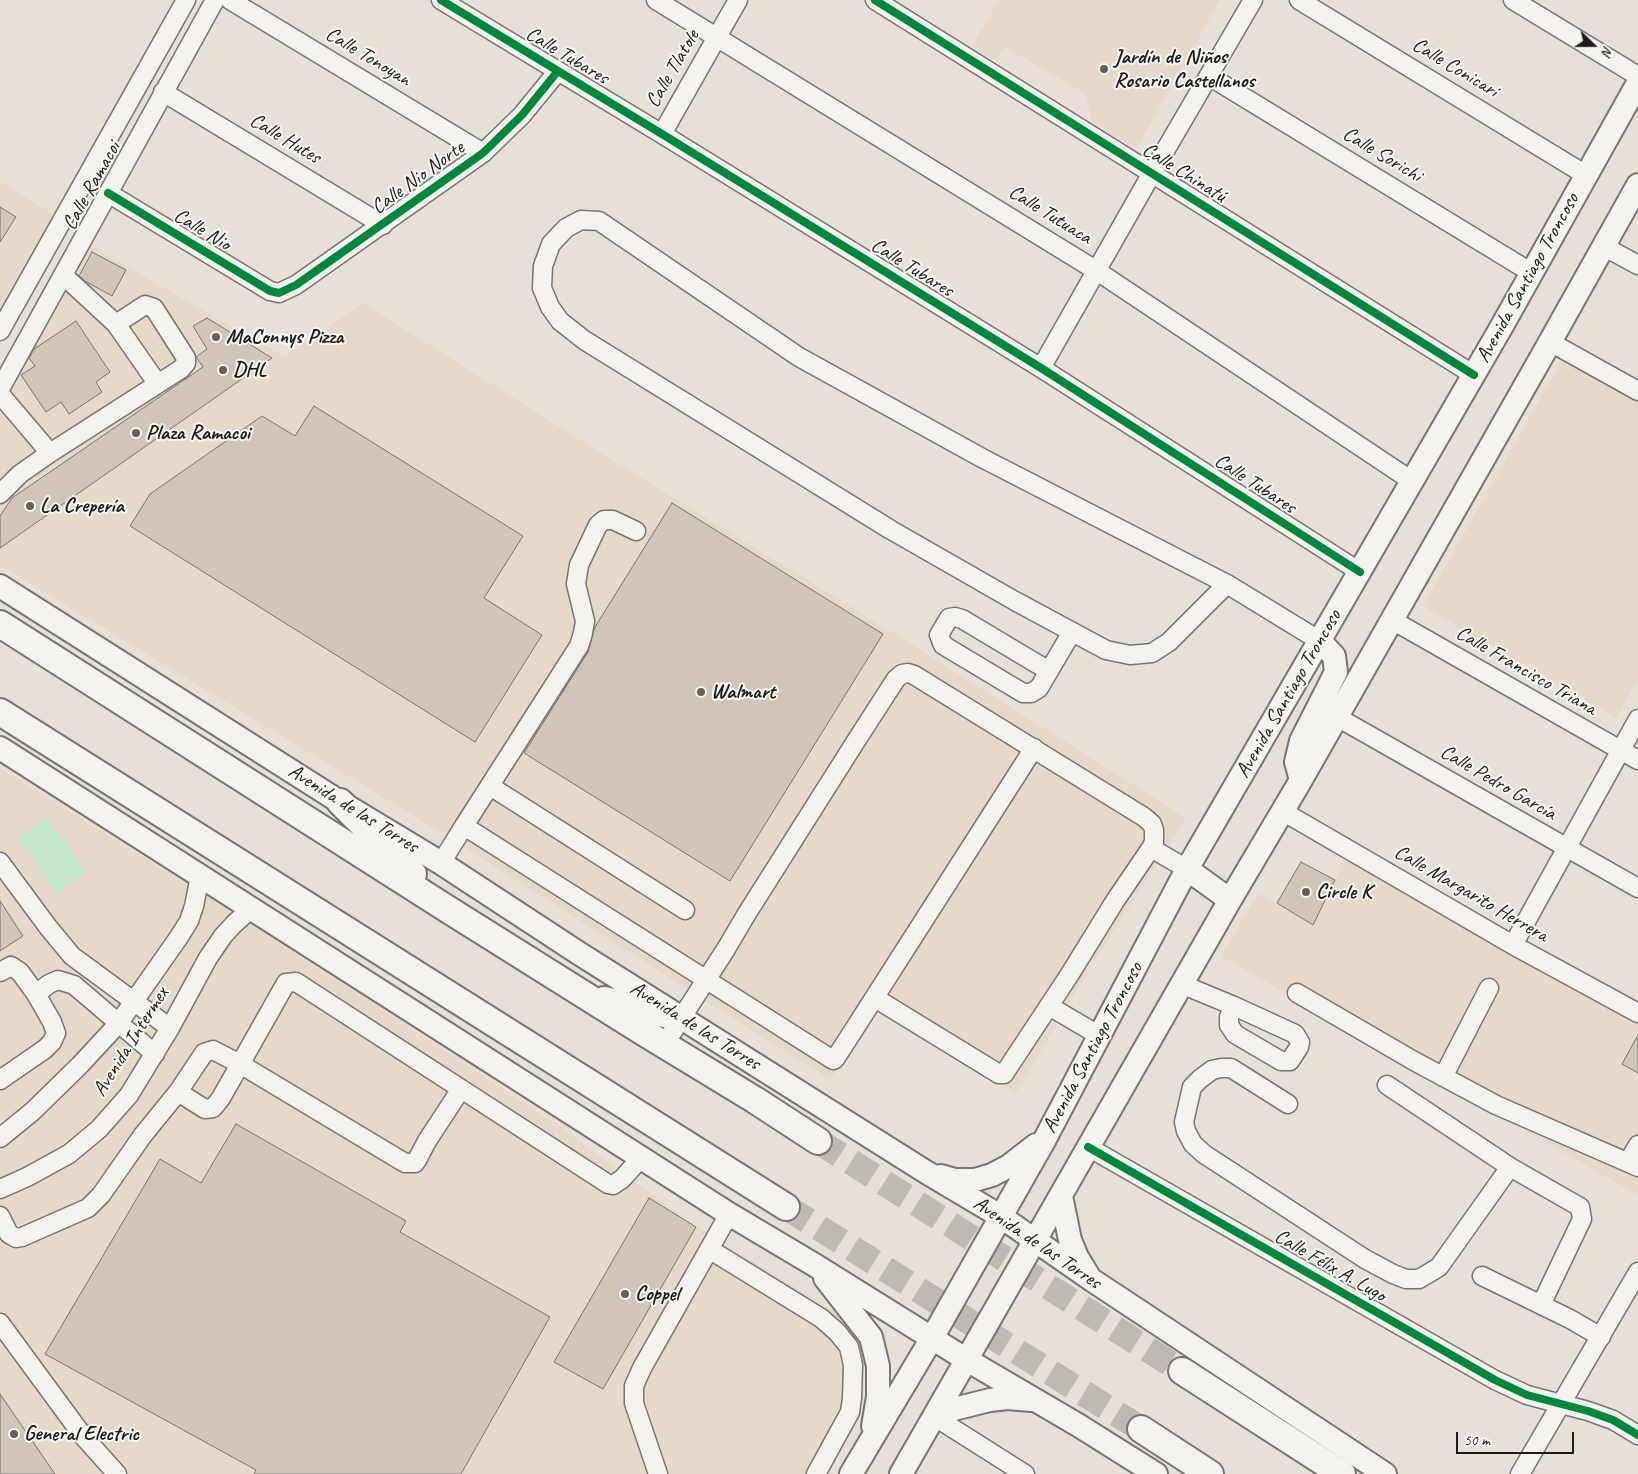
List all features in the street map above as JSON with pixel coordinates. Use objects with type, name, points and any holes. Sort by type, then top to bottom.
[{"type":"highway","name":"Avenida de las Torres","points":[[0,624],[449,910],[818,1141]]},
{"type":"highway","points":[[0,712],[786,1207]]},
{"type":"highway","points":[[340,802],[449,910]]},
{"type":"highway","points":[[587,996],[682,1018]]},
{"type":"highway","points":[[1182,1371],[1342,1474]]},
{"type":"highway","points":[[1141,1429],[1210,1474]]},
{"type":"main road","name":"Avenida Santiago Troncoso","points":[[932,1338],[1045,1139],[1187,869],[1474,375],[1638,83]]},
{"type":"main road","name":"Avenida Santiago Troncoso","points":[[901,1474],[1181,984],[1301,780],[1638,185]]},
{"type":"main road","name":"Avenida de las Torres","points":[[0,586],[340,802],[441,863],[580,954],[926,1172],[1000,1216],[1092,1280],[1385,1474]]},
{"type":"main road","points":[[1301,780],[1296,762],[1301,741],[1336,672],[1334,656],[1320,641]]},
{"type":"main road","points":[[0,748],[729,1214],[967,1360],[1078,1424],[1156,1474]]},
{"type":"main road","points":[[1187,869],[1230,900]]},
{"type":"main road","points":[[926,1172],[955,1180],[975,1180],[992,1175],[1008,1166],[1045,1139]]},
{"type":"main road","points":[[1061,1196],[1070,1240],[1077,1257],[1092,1280]]},
{"type":"main road","points":[[813,1264],[871,1337],[878,1366],[878,1397],[870,1443]]},
{"type":"main road","points":[[851,1474],[932,1338]]},
{"type":"main road","points":[[935,1417],[954,1409],[990,1400],[1007,1398],[1035,1400]]},
{"type":"street","name":"Calle Ramacoi","points":[[0,331],[186,0]]},
{"type":"street","name":"Calle Ramacoi","points":[[0,390],[215,0]]},
{"type":"street","name":"Calle Tonoyan","points":[[230,0],[483,153]]},
{"type":"street","name":"Calle Tubares","points":[[441,0],[1041,368],[1360,572]]},
{"type":"street","name":"Calle Tutuaca","points":[[656,0],[1097,271],[1412,481]]},
{"type":"street","name":"Calle Tlatole","points":[[662,134],[738,0]]},
{"type":"street","name":"Calle Chinatú","points":[[875,0],[1474,375]]},
{"type":"street","points":[[1041,368],[1253,0]]},
{"type":"street","name":"Calle Conicari","points":[[1300,0],[1586,175]]},
{"type":"street","points":[[1513,0],[1638,76]]},
{"type":"street","name":"Calle Nio Norte","points":[[279,293],[296,285],[483,153],[522,115],[558,71]]},
{"type":"street","name":"Calle Sorichi","points":[[1209,76],[1532,273]]},
{"type":"street","name":"Calle Hutes","points":[[163,92],[383,225]]},
{"type":"street","name":"Calle Nio","points":[[108,193],[270,291],[279,293]]},
{"type":"street","points":[[1227,584],[1169,642],[1152,653],[1130,655],[1106,650],[1015,601],[891,530],[584,340],[560,321],[550,306],[542,288],[543,266],[552,244],[566,228],[582,220],[599,221],[799,357],[982,458],[1227,584],[1320,641]]},
{"type":"street","points":[[1604,246],[1638,265]]},
{"type":"street","points":[[63,275],[116,324],[157,384]]},
{"type":"street","points":[[0,494],[20,474],[181,369],[186,363],[186,358],[154,308],[145,305],[116,324]]},
{"type":"street","points":[[1550,342],[1638,391]]},
{"type":"street","points":[[0,394],[50,453]]},
{"type":"street","points":[[441,863],[579,646],[585,621],[576,584],[578,565],[598,525],[604,520],[613,520],[636,531]]},
{"type":"street","points":[[1049,671],[962,619],[949,618],[939,635],[943,645],[1023,694],[1032,693],[1039,688],[1072,632]]},
{"type":"street","name":"Calle Francisco Triana","points":[[1392,620],[1638,760]]},
{"type":"street","points":[[664,1045],[896,679],[902,674],[914,675],[1034,748],[1152,824],[1154,836],[1152,848],[1115,901],[1006,1072],[1001,1074],[875,998]]},
{"type":"street","name":"Calle Pedro García","points":[[1337,717],[1638,888]]},
{"type":"street","points":[[1513,945],[1568,849],[1638,719]]},
{"type":"street","points":[[464,826],[833,1060],[875,998],[1034,748]]},
{"type":"street","points":[[490,786],[685,910]]},
{"type":"street","name":"Calle Margarito Herrera","points":[[1282,811],[1513,945],[1638,1013]]},
{"type":"street","points":[[1152,848],[1187,869]]},
{"type":"street","points":[[0,862],[42,920],[72,956],[170,1028]]},
{"type":"street","name":"Avenida Intermex","points":[[0,1138],[73,1072],[118,1024],[180,937],[189,921],[200,876]]},
{"type":"street","name":"Avenida Intermex","points":[[0,1189],[27,1177],[69,1154],[99,1129],[129,1095],[155,1054],[222,936],[251,910]]},
{"type":"street","points":[[0,972],[11,966],[20,972],[36,994],[56,1033],[52,1042],[45,1049],[0,1080]]},
{"type":"street","points":[[36,994],[58,980],[74,985],[155,1054]]},
{"type":"street","points":[[178,1092],[205,1109],[213,1108],[221,1098],[286,984],[296,982],[608,1184],[613,1185],[622,1179],[640,1158]]},
{"type":"street","points":[[1181,984],[1234,1006]]},
{"type":"street","points":[[1443,1077],[1488,988]]},
{"type":"street","points":[[1297,994],[1496,1105],[1633,1164],[1638,1145]]},
{"type":"street","points":[[1048,1006],[1100,1036]]},
{"type":"street","points":[[0,1216],[9,1234],[16,1238],[22,1238],[88,1208],[101,1195],[143,1135],[178,1092],[204,1053],[213,1050],[240,1064],[405,1163],[411,1164],[418,1160],[427,1141],[461,1089]]},
{"type":"street","points":[[1288,1104],[1231,1068],[1221,1068],[1206,1074],[1192,1087],[1184,1122],[1186,1131],[1193,1144],[1212,1160],[1366,1259],[1406,1279],[1419,1279],[1439,1267],[1510,1167]]},
{"type":"street","points":[[1387,1085],[1510,1167],[1580,1207],[1582,1219],[1541,1305]]},
{"type":"street","name":"Calle Félix A. Lugo","points":[[1088,1147],[1495,1380],[1527,1394],[1588,1411],[1612,1420],[1638,1435]]},
{"type":"street","points":[[658,1474],[634,1403],[634,1386],[642,1368],[729,1214]]},
{"type":"street","points":[[709,1249],[821,1318],[837,1332],[848,1347],[853,1365],[850,1412],[816,1474]]},
{"type":"street","points":[[1520,1474],[1601,1337],[1632,1298],[1638,1272]]},
{"type":"street","points":[[1482,1276],[1601,1337]]},
{"type":"street","points":[[0,1323],[83,1436],[117,1474]]},
{"type":"street","points":[[935,1417],[1025,1474]]},
{"type":"shaded area","name":"Jardín de Niños Rosario Castellanos","points":[[999,0],[1220,0],[1137,148],[1093,123],[1085,93],[1005,47],[996,61],[972,46]]},
{"type":"shaded area","points":[[0,182],[53,214],[0,307]]},
{"type":"shaded area","points":[[91,246],[285,357],[363,303],[593,448],[895,634],[1186,818],[1100,952],[1016,1093],[878,1002],[830,1080],[440,832],[0,565],[0,397]]},
{"type":"shaded area","points":[[1564,357],[1638,400],[1638,679],[1616,718],[1423,606]]},
{"type":"shaded area","points":[[0,768],[270,937],[561,1127],[696,1227],[842,1316],[858,1345],[864,1362],[863,1401],[854,1421],[823,1474],[0,1474]]},
{"type":"shaded area","points":[[1345,860],[1638,1023],[1638,1195],[1221,956],[1259,893],[1313,925]]},
{"type":"green space","points":[[47,817],[86,872],[57,893],[18,838]]},
{"type":"building","points":[[0,207],[16,217],[0,242]]},
{"type":"building","points":[[92,252],[126,270],[112,296],[79,276]]},
{"type":"building","name":"Plaza Ramacoi","points":[[207,318],[272,358],[0,548],[0,516],[12,498],[203,367],[196,357],[207,349],[193,326]]},
{"type":"building","points":[[76,321],[110,372],[96,382],[102,392],[69,414],[61,402],[46,412],[21,375],[35,366],[29,358],[34,349]]},
{"type":"building","points":[[314,406],[523,536],[484,598],[542,635],[475,742],[130,526],[150,494],[262,416],[295,436]]},
{"type":"building","name":"Walmart","points":[[672,503],[883,634],[730,881],[524,753],[588,652],[595,627]]},
{"type":"building","name":"Circle K","points":[[1301,862],[1335,880],[1313,925],[1277,903]]},
{"type":"building","points":[[0,901],[23,936],[0,951]]},
{"type":"building","points":[[1638,1035],[1638,1073],[1622,1064]]},
{"type":"building","points":[[236,1124],[406,1221],[400,1232],[550,1317],[461,1474],[254,1474],[256,1470],[45,1354],[160,1159],[201,1183]]},
{"type":"building","name":"Coppel","points":[[649,1198],[696,1227],[603,1389],[554,1362]]},
{"type":"building","name":"General Electric","points":[[0,1394],[55,1474],[0,1474]]},
{"type":"tunnel","points":[[818,1141],[1182,1371]]},
{"type":"tunnel","points":[[786,1207],[1141,1429]]},
{"type":"cycle path","points":[[441,0],[1041,368],[1360,572]]},
{"type":"cycle path","points":[[875,0],[1474,375]]},
{"type":"cycle path","points":[[108,193],[270,291],[279,293],[296,285],[483,153],[522,115],[558,71]]},
{"type":"cycle path","points":[[1088,1147],[1495,1380],[1527,1395],[1588,1411],[1613,1420],[1638,1435]]},
{"type":"place","name":"Jardín de Niños Rosario Castellanos","points":[[1104,69]]},
{"type":"place","name":"MaConnys Pizza","points":[[216,337]]},
{"type":"place","name":"DHL","points":[[223,370]]},
{"type":"place","name":"Plaza Ramacoi","points":[[136,433]]},
{"type":"place","name":"La Crepería","points":[[30,506]]},
{"type":"place","name":"Walmart","points":[[701,692]]},
{"type":"place","name":"Circle K","points":[[1306,892]]},
{"type":"place","name":"Coppel","points":[[625,1294]]},
{"type":"place","name":"General Electric","points":[[14,1434]]}]
